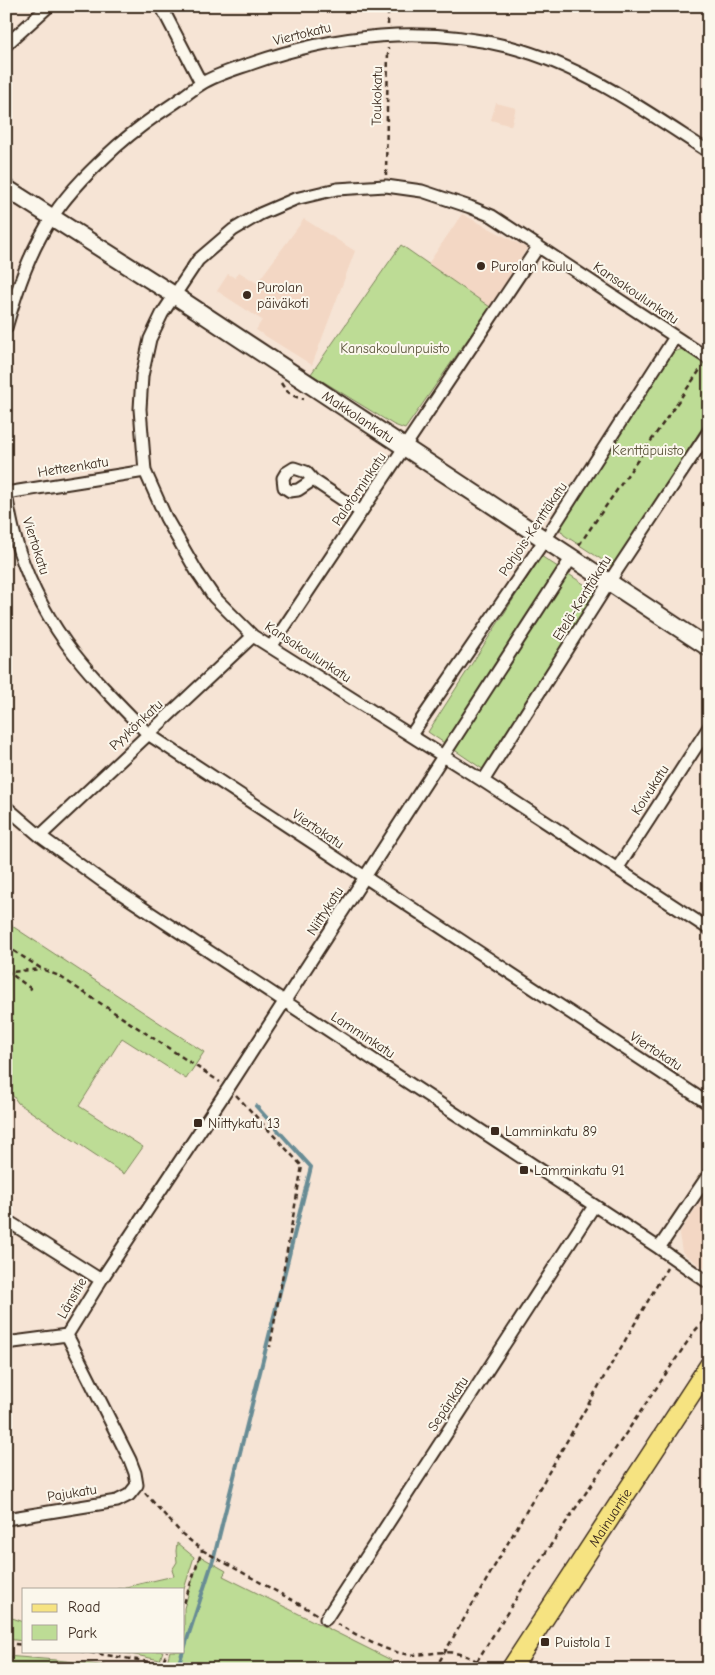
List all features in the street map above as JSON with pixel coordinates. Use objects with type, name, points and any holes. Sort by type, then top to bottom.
[{"type":"main road","name":"Mainuantie","points":[[511,1669],[709,1366]]},
{"type":"street","points":[[6,45],[49,6]]},
{"type":"street","points":[[161,6],[201,83]]},
{"type":"street","name":"Viertokatu","points":[[6,328],[19,284],[30,258],[52,217],[77,185],[107,155],[152,117],[201,83],[272,56],[320,43],[356,38],[414,34],[475,40],[512,48],[573,70],[605,86],[709,152]]},
{"type":"street","name":"Kansakoulunkatu","points":[[708,358],[492,216],[422,191],[386,186],[337,189],[295,199],[260,214],[233,230],[198,260],[162,314],[150,339],[142,376],[140,409],[145,471],[166,518],[197,572],[214,597],[253,636],[443,756],[709,929]]},
{"type":"street","name":"Makkolankatu","points":[[6,188],[405,446],[544,540],[574,553],[610,582],[709,648]]},
{"type":"street","name":"Palotorninkatu","points":[[271,647],[538,247]]},
{"type":"street","name":"Pohjois-Kenttäkatu","points":[[411,736],[544,540],[675,337]]},
{"type":"street","name":"Etelä-Kenttäkatu","points":[[483,782],[709,431]]},
{"type":"street","name":"Hetteenkatu","points":[[6,494],[145,471]]},
{"type":"street","points":[[313,480],[361,512]]},
{"type":"street","name":"Viertokatu","points":[[6,494],[15,537],[25,564],[40,599],[66,643],[103,687],[148,734],[709,1104]]},
{"type":"street","name":"Niittykatu","points":[[100,1280],[229,1087],[574,553]]},
{"type":"street","name":"Pyykönkatu","points":[[40,836],[253,636]]},
{"type":"street","name":"Koivukatu","points":[[617,869],[709,727]]},
{"type":"street","name":"Lamminkatu","points":[[6,807],[40,836],[102,881],[659,1248],[709,1283]]},
{"type":"street","points":[[659,1248],[709,1174]]},
{"type":"street","name":"Sepänkatu","points":[[326,1619],[594,1206]]},
{"type":"street","name":"Länsitie","points":[[6,1220],[100,1280],[67,1335],[130,1460],[137,1485]]},
{"type":"street","points":[[6,1343],[67,1335]]},
{"type":"street","name":"Pajukatu","points":[[6,1519],[116,1500],[128,1495],[137,1485]]},
{"type":"path","name":"Toukokatu","points":[[386,186],[388,6]]},
{"type":"path","points":[[574,553],[708,358]]},
{"type":"path","points":[[6,946],[42,969],[59,976],[229,1087],[302,1166],[270,1347]]},
{"type":"path","points":[[6,976],[11,972],[42,969]]},
{"type":"path","points":[[6,970],[34,991]]},
{"type":"path","points":[[435,1669],[673,1258]]},
{"type":"path","points":[[472,1669],[543,1557],[694,1332],[709,1314]]},
{"type":"path","points":[[137,1485],[181,1533],[202,1550],[326,1619],[378,1645],[403,1654],[455,1653],[477,1661],[489,1669]]},
{"type":"path","points":[[185,1600],[202,1550]]},
{"type":"path","points":[[6,1643],[22,1645]]},
{"type":"path","points":[[87,1652],[162,1664]]},
{"type":"path","points":[[161,1669],[167,1652]]},
{"type":"path","points":[[706,1669],[709,1665]]},
{"type":"shaded area","points":[[496,103],[516,108],[511,126],[491,120]]},
{"type":"shaded area","points":[[462,214],[527,248],[490,307],[428,264]]},
{"type":"shaded area","points":[[304,219],[355,251],[312,365],[256,330],[262,320],[217,291],[228,274],[235,278],[239,272],[257,283]]},
{"type":"shaded area","points":[[709,1188],[709,1272],[682,1252],[679,1234]]},
{"type":"green space","name":"Kansakoulunpuisto","points":[[401,245],[490,307],[405,429],[394,425],[311,374]]},
{"type":"green space","name":"Kenttäpuisto","points":[[683,349],[709,366],[709,417],[613,567],[564,535],[559,528],[673,352]]},
{"type":"green space","points":[[541,556],[596,592],[484,770],[428,732]]},
{"type":"green space","points":[[6,922],[204,1052],[186,1079],[122,1038],[79,1106],[143,1147],[124,1174],[18,1103],[6,1086]]},
{"type":"green space","points":[[177,1543],[194,1557],[184,1588],[121,1588],[174,1576],[172,1570],[177,1562]]},
{"type":"green space","points":[[200,1556],[226,1571],[223,1576],[391,1660],[385,1669],[165,1669],[170,1652],[185,1652],[185,1605]]},
{"type":"green space","points":[[6,1616],[22,1621],[22,1641],[6,1639]]},
{"type":"green space","points":[[120,1652],[163,1652],[160,1660]]},
{"type":"green space","points":[[6,1656],[56,1660],[135,1669],[6,1669]]},
{"type":"waterway","points":[[185,1646],[214,1557],[311,1167],[256,1106]]},
{"type":"waterway","points":[[177,1669],[183,1652]]},
{"type":"place","name":"Purolan koulu","points":[[481,266]]},
{"type":"place","name":"Purolan päiväkoti","points":[[247,295]]},
{"type":"place","name":"Niittykatu 13","points":[[198,1123]]},
{"type":"place","name":"Lamminkatu 89","points":[[495,1131]]},
{"type":"place","name":"Lamminkatu 91","points":[[524,1170]]},
{"type":"place","name":"Puistola I","points":[[545,1642]]}]
